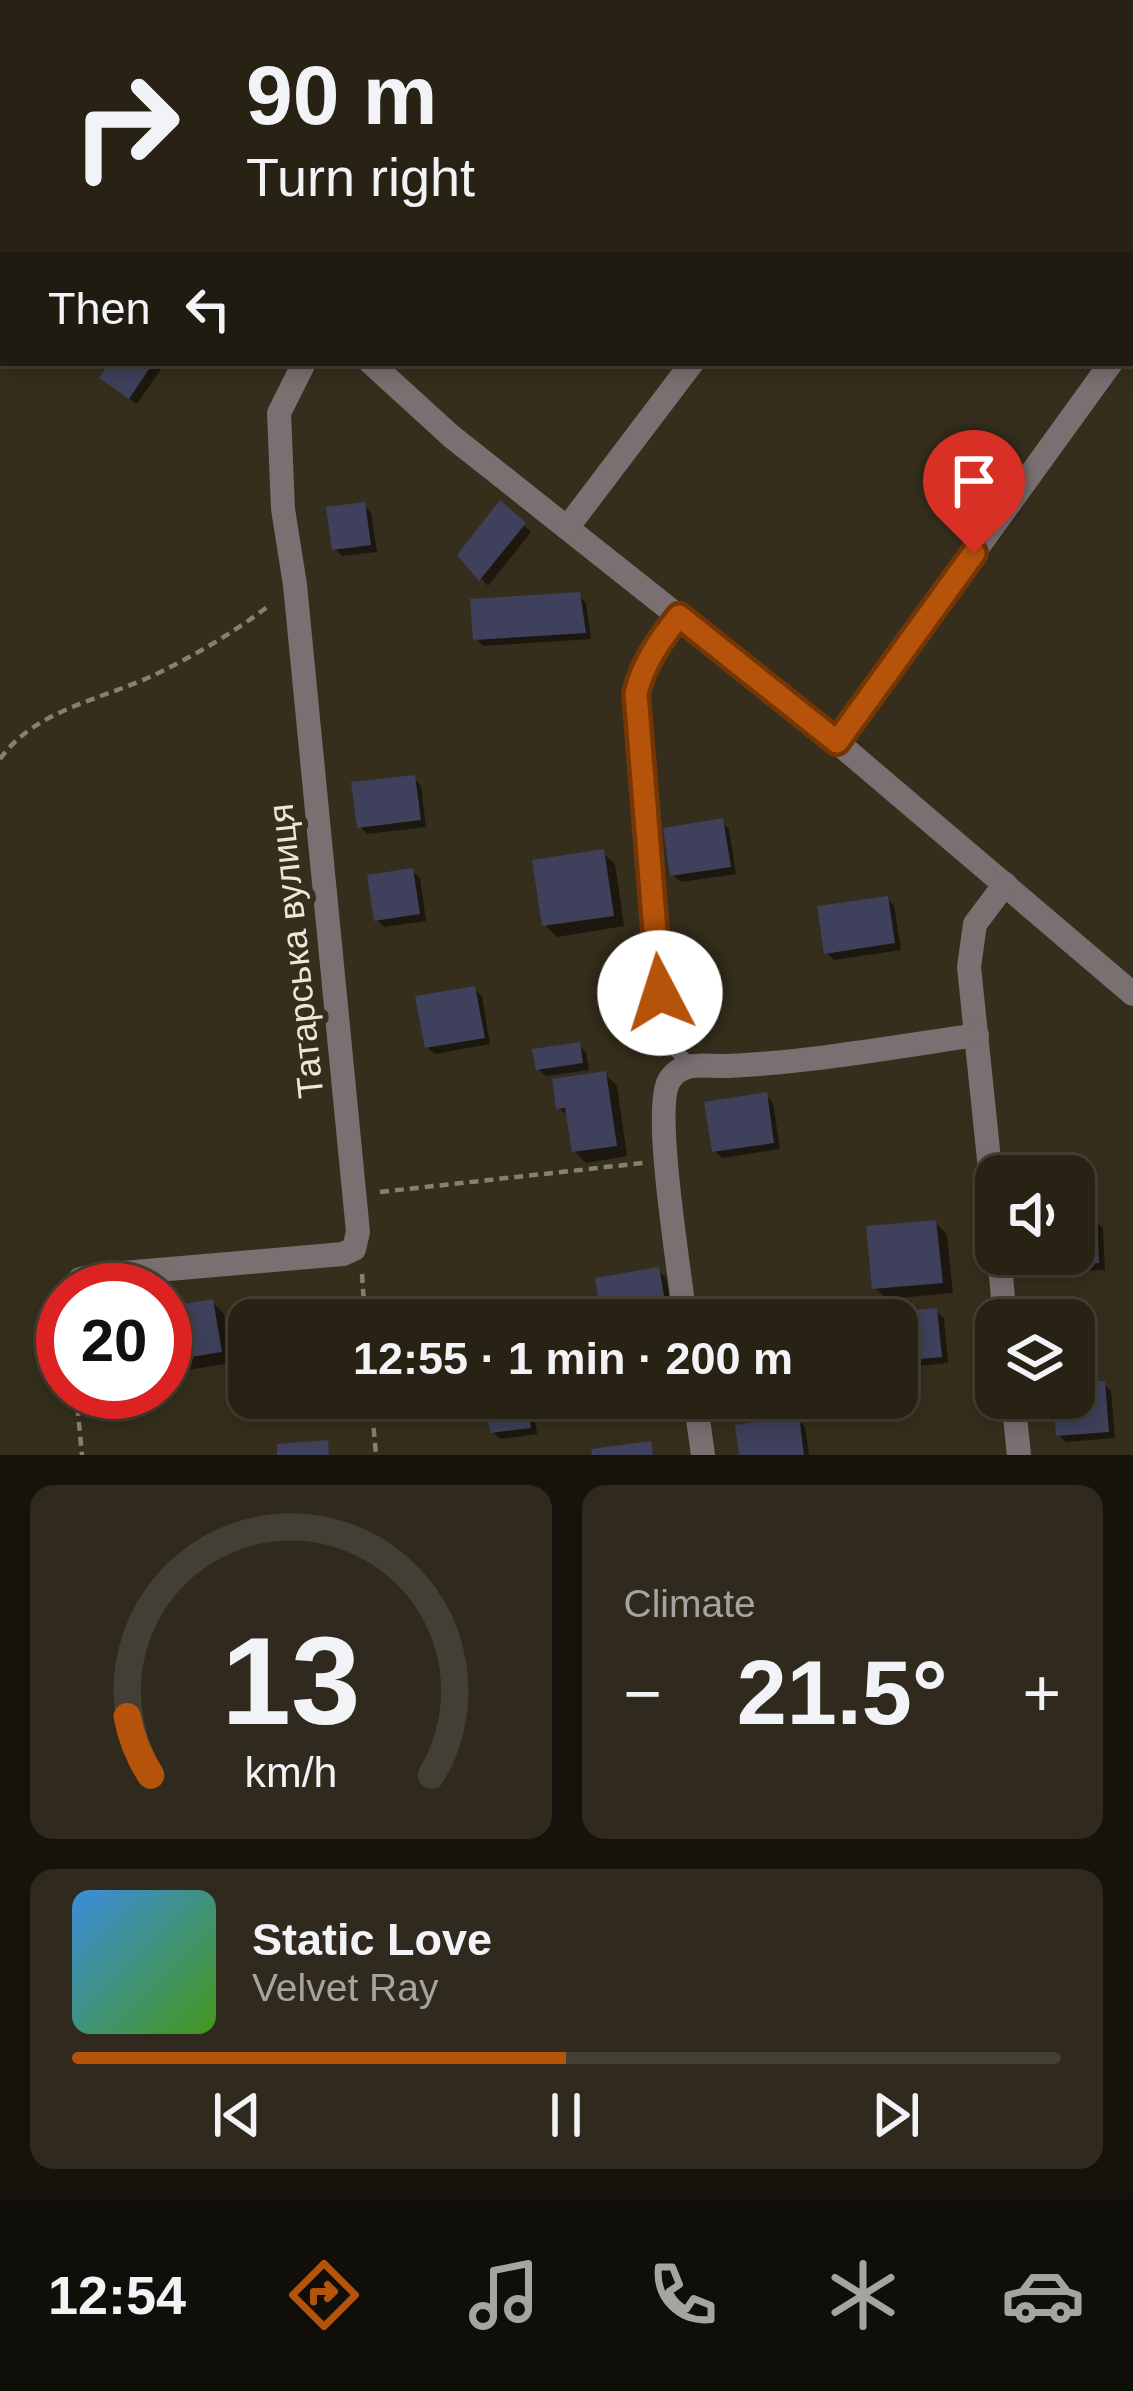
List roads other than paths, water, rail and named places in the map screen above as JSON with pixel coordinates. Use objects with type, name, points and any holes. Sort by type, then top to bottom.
[{"type":"street","name":"Татарська вулиця","points":[[192,1267],[343,1254],[354,1250],[358,1232],[295,585],[283,509],[279,413],[302,366]]},
{"type":"street","points":[[374,366],[451,436],[837,742],[1133,994]]},
{"type":"street","points":[[567,527],[690,366]]},
{"type":"street","points":[[837,742],[1110,366]]},
{"type":"street","points":[[989,1155],[969,967],[975,924],[1005,884]]},
{"type":"street","points":[[683,1299],[667,1161],[664,1093],[671,1076],[689,1065],[727,1066],[977,1035]]},
{"type":"street","points":[[698,1419],[703,1455]]},
{"type":"street","points":[[1015,1419],[1018,1455]]},
{"type":"lane","points":[[679,616],[643,665],[636,693],[664,1036],[689,1065]]}]
